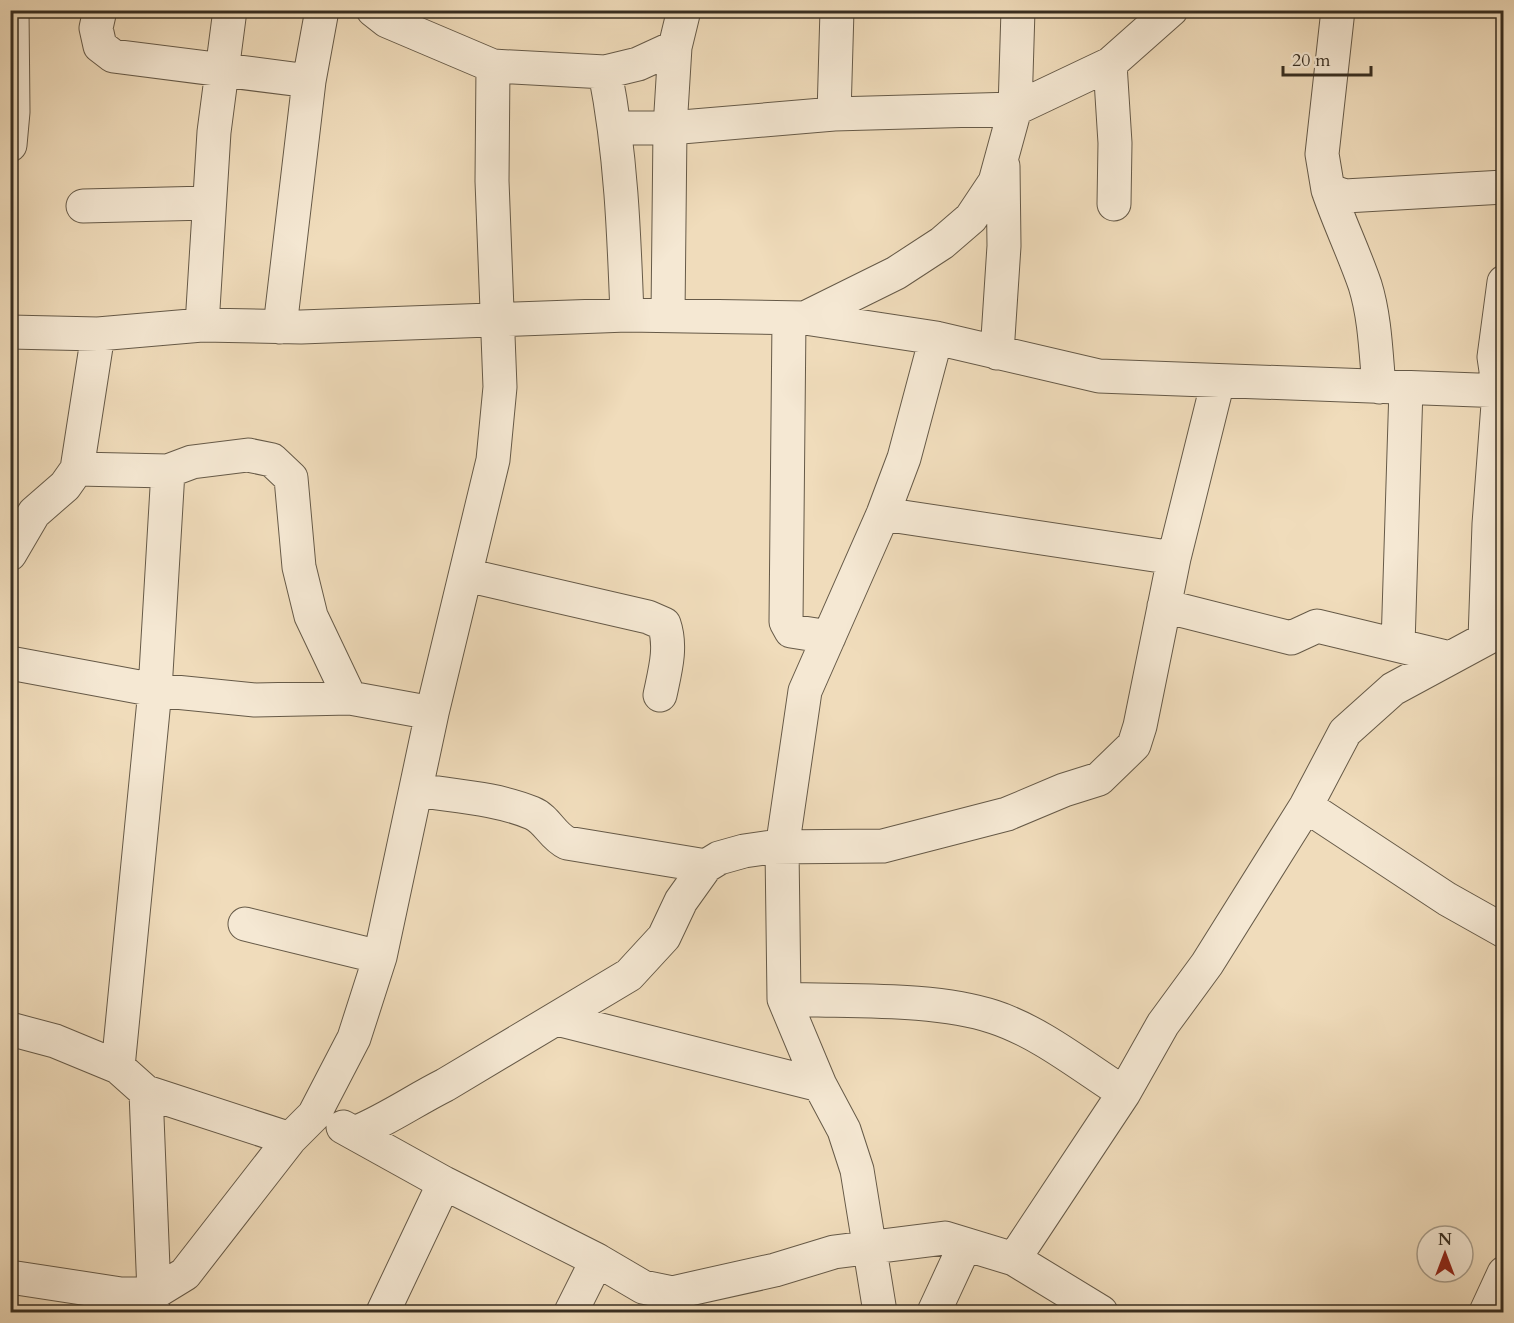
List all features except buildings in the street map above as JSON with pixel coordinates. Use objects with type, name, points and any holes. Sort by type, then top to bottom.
[{"type":"street","points":[[10,145],[14,112],[12,10]]},
{"type":"street","points":[[100,10],[96,28],[100,46],[113,56],[309,81]]},
{"type":"street","points":[[202,325],[214,132],[230,10]]},
{"type":"street","points":[[280,327],[309,81],[322,10]]},
{"type":"street","points":[[373,10],[387,21],[493,66],[605,72],[638,63],[675,47]]},
{"type":"street","points":[[668,315],[670,128],[675,47],[684,10]]},
{"type":"street","points":[[834,114],[837,10]]},
{"type":"street","points":[[797,319],[896,273],[942,243],[971,218],[995,182],[1015,109],[1018,10]]},
{"type":"street","points":[[616,128],[670,128],[834,114],[1015,109],[1110,64],[1171,10]]},
{"type":"street","points":[[1338,10],[1322,154],[1328,190],[1365,287],[1373,329],[1392,387],[1398,645]]},
{"type":"street","points":[[1110,64],[1115,143],[1114,204]]},
{"type":"street","points":[[152,1303],[185,1274],[290,1139],[314,1115],[354,1038],[380,957],[432,713],[493,460],[500,387],[492,181],[493,66]]},
{"type":"street","points":[[605,72],[616,128],[623,210],[627,315]]},
{"type":"street","points":[[997,353],[1004,246],[1003,153]]},
{"type":"street","points":[[1328,190],[1345,196],[1364,196],[1503,187]]},
{"type":"street","points":[[83,206],[209,203]]},
{"type":"street","points":[[1014,1259],[1124,1093],[1163,1024],[1207,964],[1306,806],[1345,732],[1393,689],[1494,634],[1490,524],[1501,391],[1494,357],[1503,282]]},
{"type":"street","points":[[10,332],[98,334],[202,325],[280,327],[627,315],[797,319],[936,338],[1099,376],[1501,391]]},
{"type":"street","points":[[797,319],[786,622],[791,631],[829,637]]},
{"type":"street","points":[[10,554],[34,513],[66,486],[77,469],[98,334]]},
{"type":"street","points":[[880,1312],[857,1170],[844,1130],[820,1085],[784,999],[782,849],[805,691],[883,514],[904,458],[936,338]]},
{"type":"street","points":[[357,1132],[382,1122],[415,1100],[445,1085],[629,975],[664,937],[681,901],[706,866],[719,858],[744,850],[883,846],[1007,814],[1064,790],[1099,779],[1134,745],[1174,558],[1218,381]]},
{"type":"street","points":[[77,469],[168,471],[192,462],[248,455],[272,460],[291,478],[299,567],[311,616],[350,698]]},
{"type":"street","points":[[118,1067],[154,690],[168,471]]},
{"type":"street","points":[[883,514],[1174,558]]},
{"type":"street","points":[[466,575],[648,617],[664,624],[668,634],[668,654],[660,695]]},
{"type":"street","points":[[1164,606],[1291,638],[1317,626],[1450,658]]},
{"type":"street","points":[[10,663],[154,690],[255,700],[350,698],[432,713]]},
{"type":"street","points":[[417,790],[504,804],[533,813],[543,819],[558,839],[567,843],[706,866]]},
{"type":"street","points":[[1306,806],[1447,899],[1503,932]]},
{"type":"street","points":[[244,924],[380,957]]},
{"type":"street","points":[[784,999],[927,1005],[995,1018],[1037,1038],[1124,1093]]},
{"type":"street","points":[[557,1018],[820,1085]]},
{"type":"street","points":[[10,1029],[55,1041],[118,1067],[146,1092],[290,1139]]},
{"type":"street","points":[[146,1092],[152,1303]]},
{"type":"street","points":[[314,1115],[357,1132],[444,1183],[597,1260],[643,1287],[672,1293],[763,1273],[834,1252],[945,1238],[1014,1259],[1101,1312]]},
{"type":"street","points":[[383,1312],[444,1183]]},
{"type":"street","points":[[934,1312],[965,1245]]},
{"type":"street","points":[[571,1312],[597,1260]]},
{"type":"street","points":[[1486,1312],[1503,1273]]},
{"type":"street","points":[[10,1277],[121,1294],[152,1303]]}]
